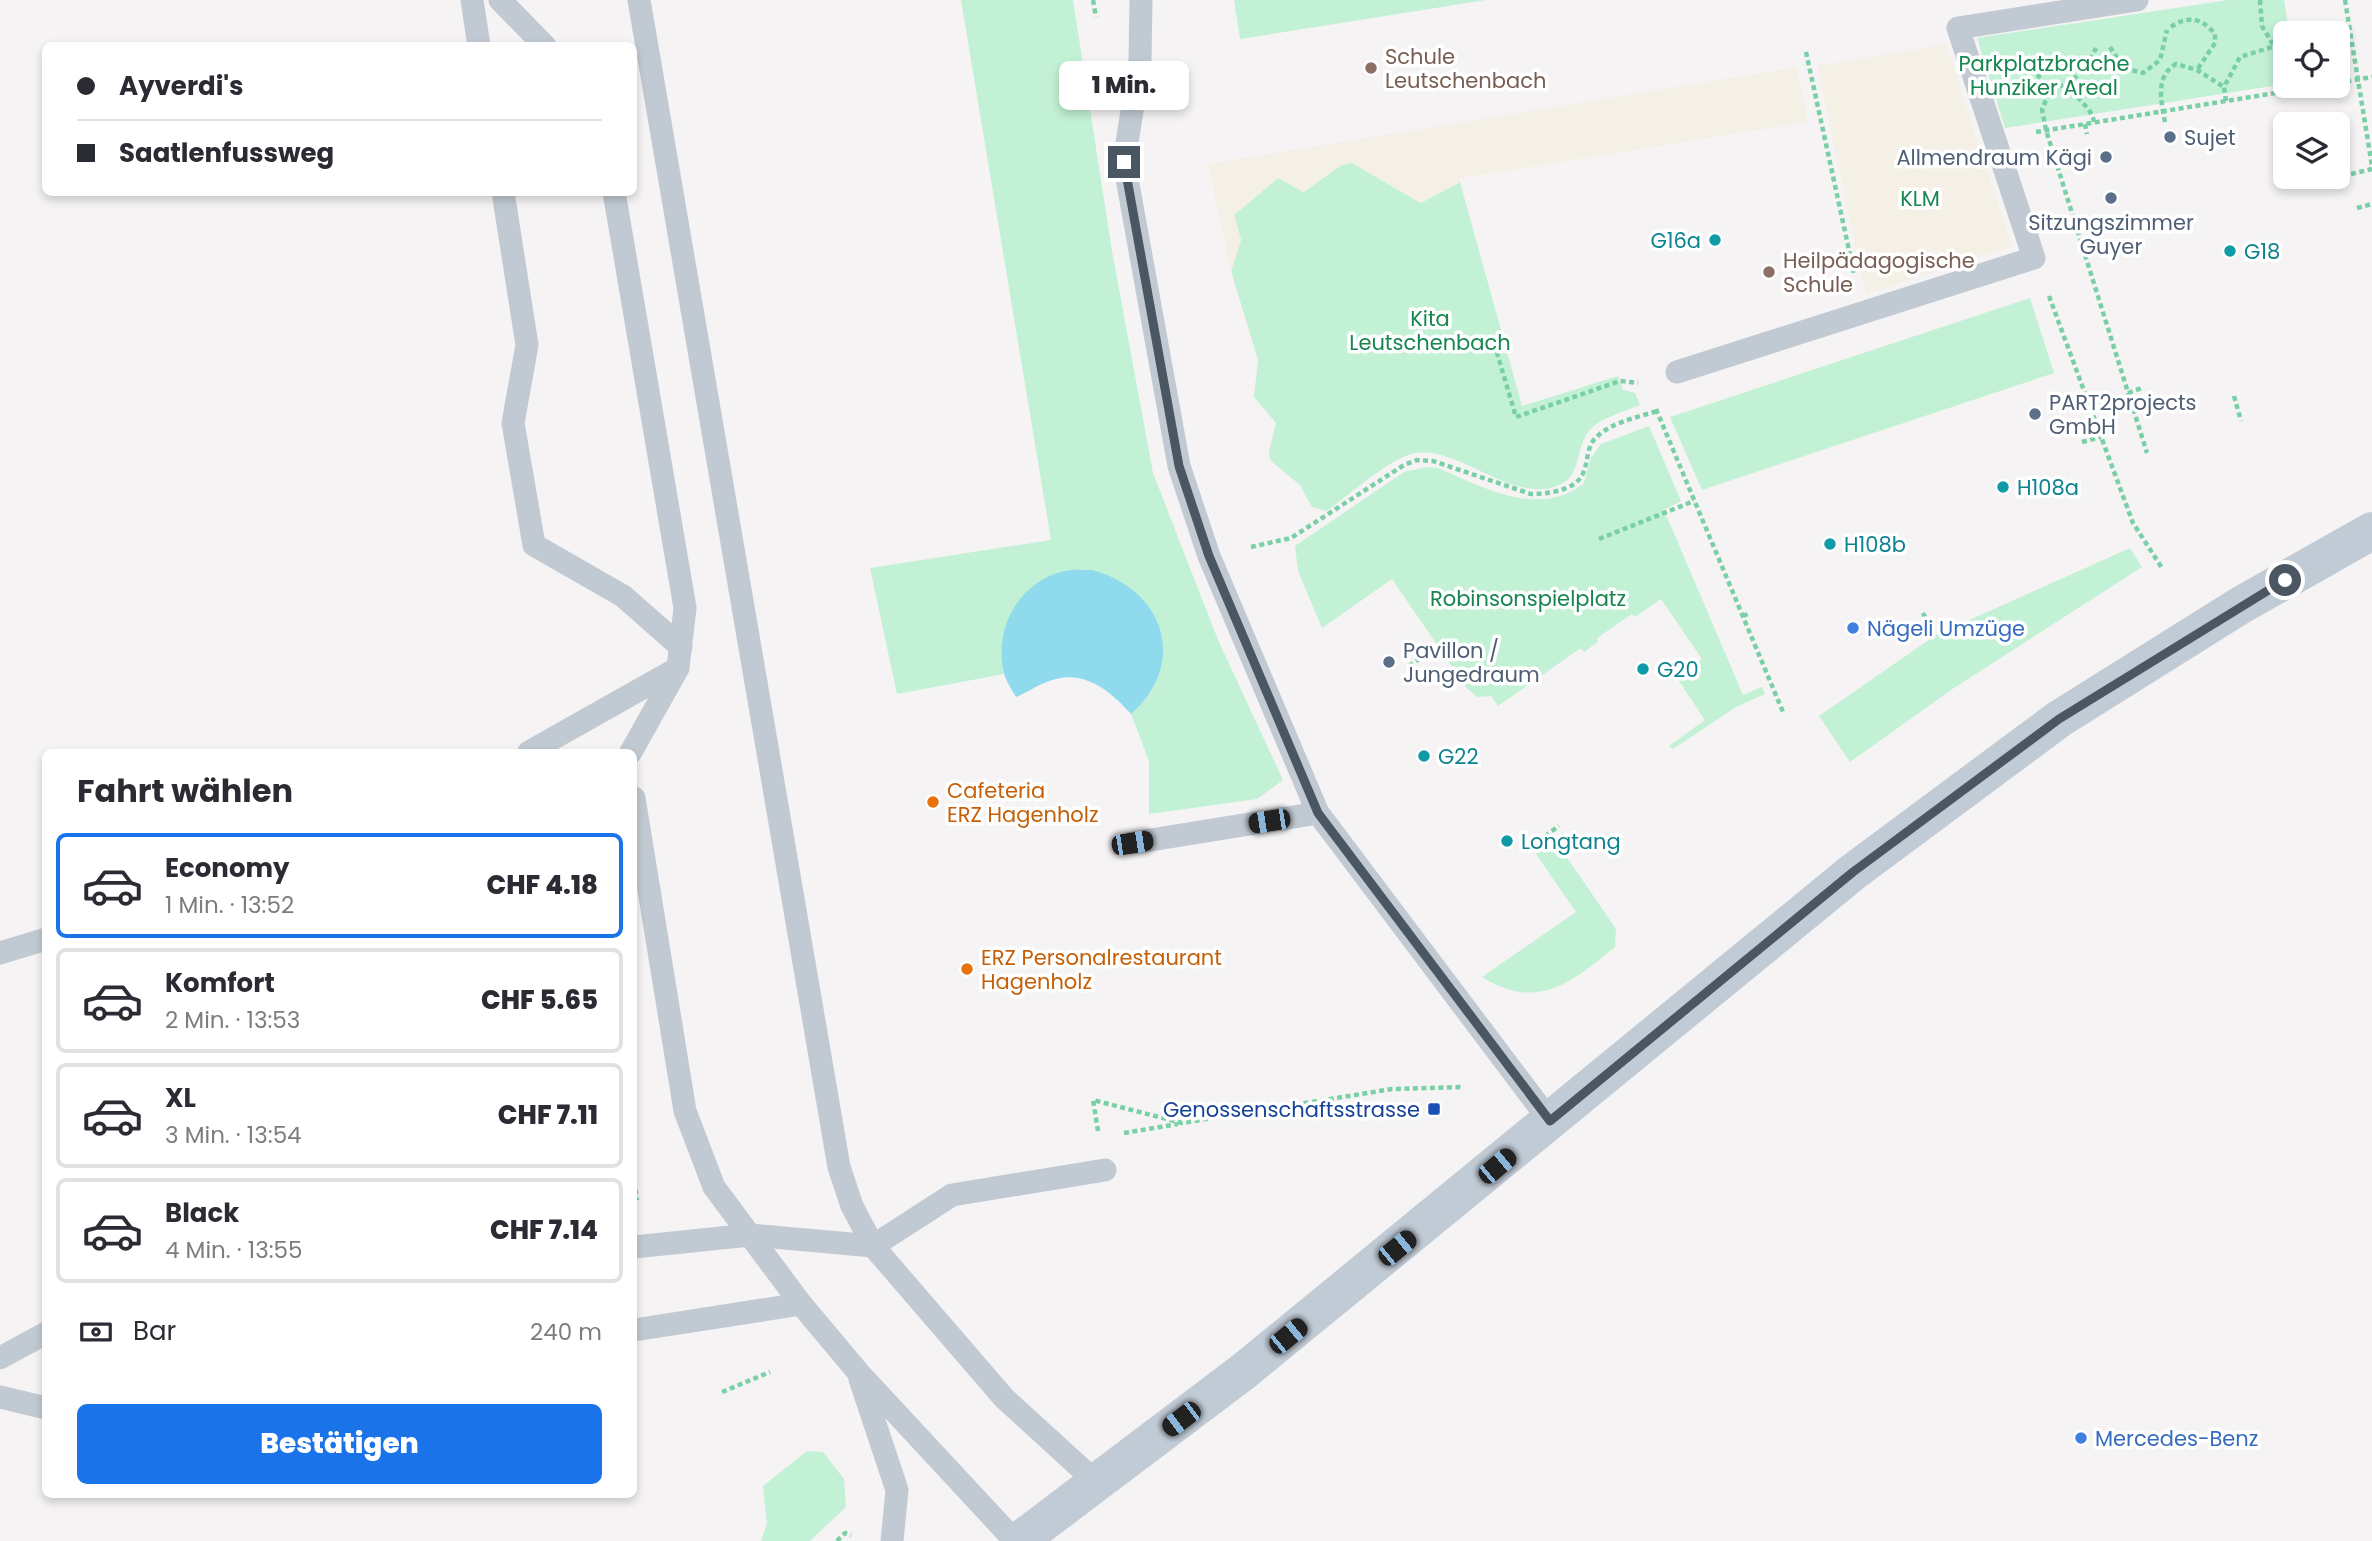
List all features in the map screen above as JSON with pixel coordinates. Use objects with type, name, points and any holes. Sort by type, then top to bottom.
[{"type":"street","points":[[1017,1541],[1255,1362],[1853,872],[2059,719],[2241,605],[2372,531]]},
{"type":"lane","points":[[472,0],[478,42]]},
{"type":"lane","points":[[500,0],[541,42]]},
{"type":"lane","points":[[639,0],[839,1167],[852,1206],[873,1246],[1004,1398],[1096,1482]]},
{"type":"lane","points":[[1141,0],[1140,60],[1124,162],[1179,466],[1209,556],[1318,813],[1550,1121]]},
{"type":"lane","points":[[1677,372],[2034,258],[1958,28],[2137,0]]},
{"type":"lane","points":[[504,196],[527,345],[513,423],[534,545],[623,596],[680,657]]},
{"type":"lane","points":[[615,196],[685,608],[680,657],[633,749]]},
{"type":"lane","points":[[534,749],[680,657]]},
{"type":"lane","points":[[1132,843],[1318,813]]},
{"type":"lane","points":[[637,816],[685,1111],[714,1187],[800,1304],[858,1372],[1017,1541]]},
{"type":"lane","points":[[0,953],[42,940]]},
{"type":"lane","points":[[637,1247],[750,1235],[873,1246],[952,1195],[1105,1170]]},
{"type":"lane","points":[[637,1262],[750,1235]]},
{"type":"lane","points":[[637,1330],[800,1304]]},
{"type":"lane","points":[[0,1358],[42,1335]]},
{"type":"lane","points":[[858,1372],[897,1490],[892,1541]]},
{"type":"lane","points":[[0,1397],[42,1407]]},
{"type":"path","points":[[2226,101],[2224,87],[2240,57],[2272,47],[2262,26],[2260,0]]},
{"type":"path","points":[[2345,0],[2372,168],[2351,174]]},
{"type":"path","points":[[2098,6],[2103,35],[2124,68],[2143,73],[2160,60],[2167,30],[2186,18],[2199,20],[2215,34],[2215,43],[2197,70]]},
{"type":"path","points":[[2158,20],[2167,30]]},
{"type":"path","points":[[2042,53],[2036,61],[2035,71],[2040,79],[2053,85],[2068,83],[2080,76],[2103,35]]},
{"type":"path","points":[[1806,52],[1863,313]]},
{"type":"path","points":[[2165,122],[2160,84],[2167,69],[2176,64],[2197,70],[2224,87]]},
{"type":"path","points":[[2350,81],[2372,77]]},
{"type":"path","points":[[2068,83],[2073,94],[2093,114],[2094,122]]},
{"type":"path","points":[[2053,85],[2042,109],[2046,130],[2147,453]]},
{"type":"path","points":[[1994,138],[2273,92]]},
{"type":"path","points":[[2085,124],[2087,134]]},
{"type":"path","points":[[2357,208],[2372,204]]},
{"type":"path","points":[[2034,258],[2133,523],[2162,568]]},
{"type":"path","points":[[1505,342],[1495,346],[1517,417],[1620,381],[1645,383],[1677,372]]},
{"type":"path","points":[[1645,383],[1783,712]]},
{"type":"path","points":[[2128,393],[2142,388]]},
{"type":"path","points":[[2234,396],[2241,421]]},
{"type":"path","points":[[1209,556],[1291,538],[1404,465],[1417,460],[1433,461],[1531,494],[1544,494],[1572,486],[1581,477],[1593,442],[1608,428],[1657,411]]},
{"type":"path","points":[[2082,442],[2101,437]]},
{"type":"path","points":[[1599,539],[1694,501]]},
{"type":"path","points":[[1743,616],[1750,613]]},
{"type":"path","points":[[1923,613],[1929,625]]},
{"type":"path","points":[[1409,666],[1429,652]]},
{"type":"path","points":[[1531,846],[1559,826]]},
{"type":"path","points":[[1119,1134],[1392,1089],[1464,1087]]},
{"type":"path","points":[[1105,1170],[1093,1100],[1182,1123]]},
{"type":"path","points":[[722,1392],[770,1372]]},
{"type":"path","points":[[837,1541],[845,1533]]},
{"type":"green space","points":[[961,0],[1073,0],[1112,251],[1153,473],[1218,640],[1283,780],[1257,799],[1149,814],[1149,761],[1131,714],[1151,692],[1161,668],[1001,648],[1004,674],[897,694],[870,568],[1051,540]]},
{"type":"green space","points":[[1234,0],[1486,0],[1240,39]]},
{"type":"green space","name":"Parkplatzbrache Hunziker Areal","points":[[2228,0],[2284,0],[2287,21],[2273,21],[2273,86],[2005,128],[1977,38]]},
{"type":"green space","name":"Kita Leutschenbach","points":[[1352,163],[1421,203],[1460,182],[1522,406],[1618,376],[1623,390],[1635,393],[1640,405],[1605,419],[1588,432],[1573,472],[1563,483],[1536,489],[1518,486],[1445,456],[1411,454],[1380,471],[1327,511],[1312,507],[1300,485],[1270,460],[1269,452],[1276,423],[1254,397],[1258,360],[1231,271],[1241,240],[1234,215],[1278,178],[1304,192],[1342,164]]},
{"type":"green space","points":[[2030,298],[2054,373],[1702,490],[1670,417]]},
{"type":"green space","name":"Robinsonspielplatz","points":[[1649,426],[1681,501],[1664,510],[1743,695],[1762,687],[1765,694],[1736,707],[1673,749],[1669,746],[1705,720],[1677,678],[1702,659],[1661,599],[1635,617],[1632,614],[1597,638],[1598,642],[1584,652],[1581,648],[1498,706],[1491,696],[1477,697],[1466,687],[1392,579],[1322,628],[1298,571],[1295,546],[1404,472],[1427,467],[1438,468],[1492,491],[1530,499],[1549,499],[1584,483],[1591,458],[1601,444]]},
{"type":"green space","points":[[2130,548],[2142,567],[1951,690],[1850,762],[1819,716],[1936,635]]},
{"type":"green space","points":[[1555,840],[1616,929],[1615,947],[1569,981],[1553,988],[1520,992],[1502,987],[1482,977],[1576,912],[1536,854]]},
{"type":"green space","points":[[807,1451],[823,1452],[844,1479],[846,1507],[810,1541],[761,1541],[767,1524],[763,1486]]},
{"type":"sand","name":"KLM","points":[[1946,44],[2012,246],[1866,294],[1817,66]]},
{"type":"sand","points":[[1797,67],[1808,122],[1460,178],[1460,182],[1421,203],[1352,163],[1342,165],[1303,192],[1278,178],[1234,215],[1241,240],[1231,271],[1208,164]]},
{"type":"water","points":[[1068,570],[1092,570],[1117,580],[1137,593],[1151,610],[1160,630],[1163,651],[1160,673],[1149,694],[1131,714],[1107,692],[1078,678],[1051,680],[1016,697],[1004,673],[1002,640],[1013,609],[1023,596],[1049,576]]},
{"type":"place","name":"Schule Leutschenbach","points":[[1371,68]]},
{"type":"place","name":"Sujet","points":[[2170,137]]},
{"type":"place","name":"Allmendraum Kägi","points":[[2106,157]]},
{"type":"place","name":"Sitzungszimmer Guyer","points":[[2111,198]]},
{"type":"place","name":"G16a","points":[[1715,240]]},
{"type":"place","name":"G18","points":[[2230,251]]},
{"type":"place","name":"Heilpädagogische Schule","points":[[1769,272]]},
{"type":"place","name":"PART2projects GmbH","points":[[2035,414]]},
{"type":"place","name":"H108a","points":[[2003,487]]},
{"type":"place","name":"H108b","points":[[1830,544]]},
{"type":"place","name":"Nägeli Umzüge","points":[[1853,628]]},
{"type":"place","name":"Pavillon / Jungedraum","points":[[1389,662]]},
{"type":"place","name":"G20","points":[[1643,669]]},
{"type":"place","name":"G22","points":[[1424,756]]},
{"type":"place","name":"Cafeteria ERZ Hagenholz","points":[[933,802]]},
{"type":"place","name":"Longtang","points":[[1507,841]]},
{"type":"place","name":"ERZ Personalrestaurant Hagenholz","points":[[967,969]]},
{"type":"place","name":"Genossenschaftsstrasse","points":[[1434,1109]]},
{"type":"place","name":"Mercedes-Benz","points":[[2081,1438]]},
{"type":"route","points":[[1124,162],[1179,466],[1209,556],[1318,813],[1550,1121],[1853,872],[2059,719],[2285,580]]}]
